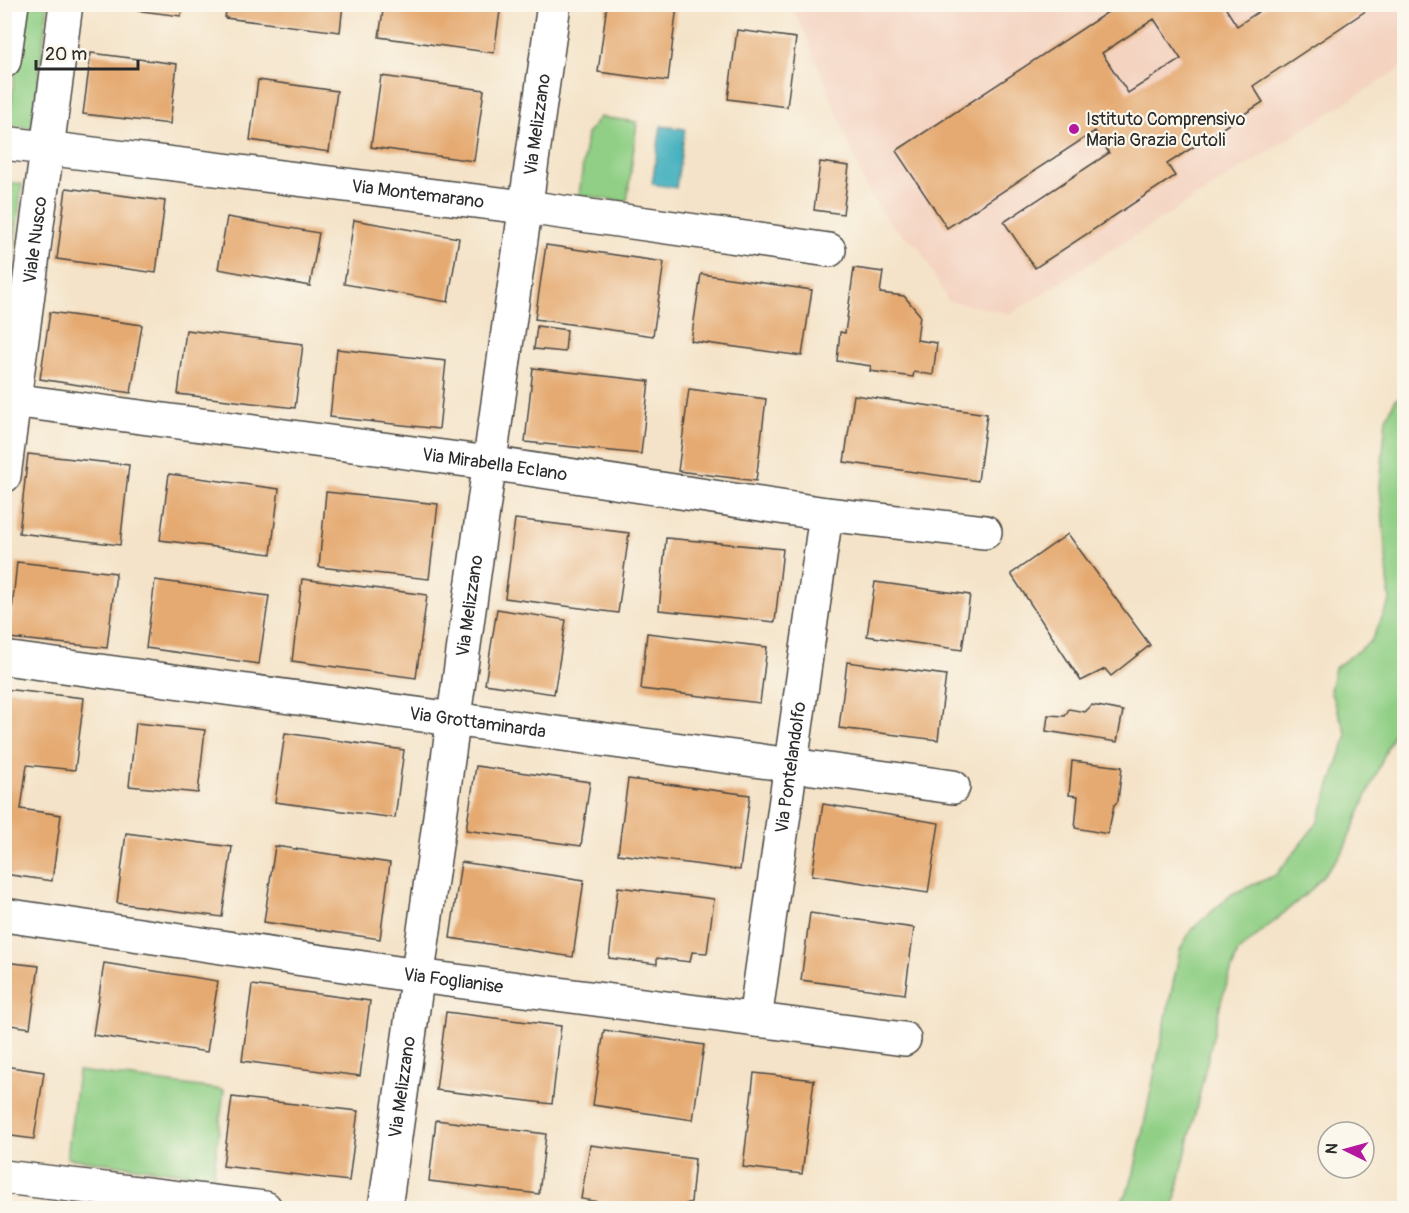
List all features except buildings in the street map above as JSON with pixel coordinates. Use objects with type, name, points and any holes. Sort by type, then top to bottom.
[{"type":"street","points":[[4,61],[12,4]]},
{"type":"street","name":"Viale Nusco","points":[[4,476],[10,400],[66,4]]},
{"type":"street","name":"Via Melizzano","points":[[385,1209],[554,4]]},
{"type":"street","name":"Via Montemarano","points":[[4,143],[526,207],[829,250]]},
{"type":"street","name":"Via Mirabella Eclano","points":[[10,400],[489,463],[826,514],[985,532]]},
{"type":"street","name":"Via Pontelandolfo","points":[[755,1020],[826,514]]},
{"type":"street","name":"Via Grottaminarda","points":[[4,658],[454,721],[953,786]]},
{"type":"street","name":"Via Foglianise","points":[[4,915],[418,976],[904,1039]]},
{"type":"street","points":[[4,1177],[265,1209]]},
{"type":"shaded area","name":"Istituto Comprensivo Maria Grazia Cutoli","points":[[789,5],[1404,5],[1404,66],[1010,314],[948,301],[920,248],[892,226],[868,192],[804,30]]},
{"type":"green space","points":[[24,5],[48,5],[32,128],[8,125]]},
{"type":"green space","points":[[600,117],[637,122],[627,202],[579,195],[587,134]]},
{"type":"green space","points":[[4,182],[22,184],[5,320]]},
{"type":"green space","points":[[1404,397],[1404,709],[1343,851],[1312,889],[1238,952],[1222,998],[1173,1208],[1114,1208],[1126,1195],[1134,1173],[1180,950],[1191,930],[1232,894],[1276,875],[1318,822],[1347,735],[1330,691],[1335,668],[1371,641],[1390,601],[1380,487],[1386,418],[1396,399]]},
{"type":"green space","points":[[78,1071],[224,1090],[213,1177],[67,1158]]},
{"type":"water","points":[[661,126],[685,129],[676,188],[652,184]]},
{"type":"place","name":"Istituto Comprensivo Maria Grazia Cutoli","points":[[1074,129]]}]
